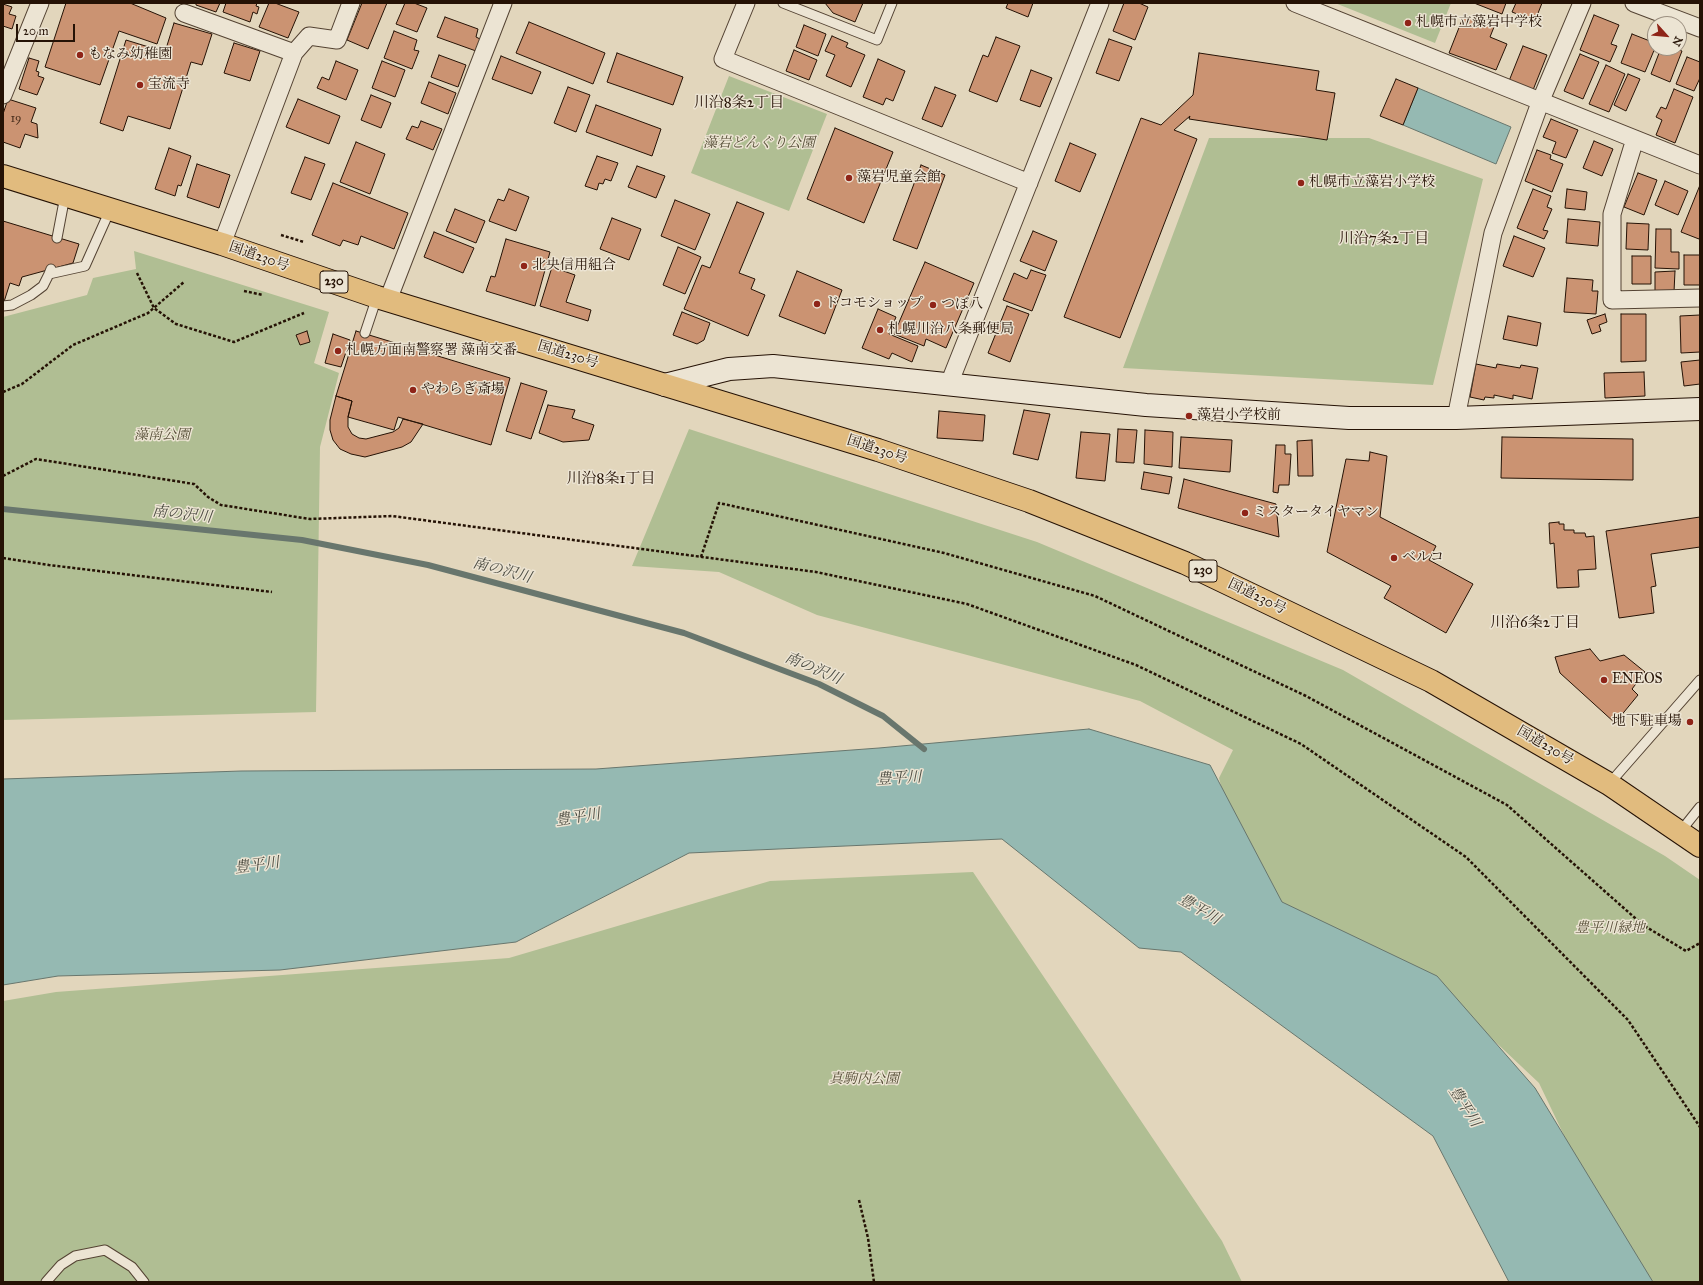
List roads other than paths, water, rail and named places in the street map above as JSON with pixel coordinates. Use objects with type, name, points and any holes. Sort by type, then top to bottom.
[{"type":"highway","name":"国道230号","points":[[3,176],[222,244],[382,298],[870,448],[1021,499],[1185,563],[1431,681],[1609,784],[1700,846]]},
{"type":"street","points":[[3,95],[40,3]]},
{"type":"street","points":[[222,244],[294,53],[309,36],[337,40],[351,3]]},
{"type":"street","points":[[382,298],[504,3]]},
{"type":"street","points":[[746,3],[723,59],[1029,183]]},
{"type":"street","points":[[949,384],[1100,3]]},
{"type":"street","points":[[1295,3],[1541,100],[1700,165]]},
{"type":"street","points":[[1456,418],[1493,233],[1541,100],[1582,3]]},
{"type":"street","points":[[1634,3],[1700,28]]},
{"type":"street","points":[[184,13],[294,53]]},
{"type":"street","points":[[1635,139],[1612,214],[1612,300],[1700,298]]},
{"type":"street","points":[[665,385],[729,369],[773,366],[1138,404],[1349,418],[1456,418],[1700,409]]},
{"type":"lane","points":[[783,3],[877,40],[892,3]]},
{"type":"lane","points":[[56,238],[65,196]]},
{"type":"lane","points":[[3,306],[12,305],[31,295],[43,286],[50,272],[85,266],[110,210]]},
{"type":"lane","points":[[365,333],[382,298]]},
{"type":"lane","points":[[1609,784],[1700,680]]},
{"type":"lane","points":[[1680,832],[1700,807]]},
{"type":"lane","points":[[46,1282],[61,1265],[75,1256],[105,1250],[132,1266],[144,1282]]},
{"type":"water","points":[[1418,88],[1511,127],[1496,164],[1403,125]]},
{"type":"water","name":"豊平川","points":[[1089,729],[1210,765],[1282,902],[1437,976],[1535,1088],[1653,1282],[1509,1282],[1433,1136],[1181,952],[1139,948],[1002,839],[689,853],[516,942],[280,970],[58,976],[3,985],[3,779],[241,771],[596,769],[879,748]]},
{"type":"waterway","name":"南の沢川","points":[[3,509],[302,540],[428,565],[684,633],[819,684],[883,716],[924,749]]},
{"type":"place","name":"札幌市立藻岩中学校","points":[[1408,23]]},
{"type":"place","name":"もなみ幼稚園","points":[[80,55]]},
{"type":"place","name":"宝流寺","points":[[140,85]]},
{"type":"place","name":"藻岩児童会館","points":[[849,178]]},
{"type":"place","name":"札幌市立藻岩小学校","points":[[1301,183]]},
{"type":"place","name":"北央信用組合","points":[[524,266]]},
{"type":"place","name":"ドコモショップ","points":[[817,304]]},
{"type":"place","name":"つぼ八","points":[[933,305]]},
{"type":"place","name":"札幌川沿八条郵便局","points":[[880,330]]},
{"type":"place","name":"札幌方面南警察署 藻南交番","points":[[338,351]]},
{"type":"place","name":"やわらぎ斎場","points":[[413,390]]},
{"type":"place","name":"藻岩小学校前","points":[[1189,416]]},
{"type":"place","name":"ミスタータイヤマン","points":[[1245,513]]},
{"type":"place","name":"ベルコ","points":[[1394,558]]},
{"type":"place","name":"ENEOS","points":[[1604,680]]},
{"type":"place","name":"地下駐車場","points":[[1690,722]]},
{"type":"district","name":"川沿8条2丁目","points":[[739,103]]},
{"type":"district","name":"川沿7条2丁目","points":[[1384,239]]},
{"type":"district","name":"川沿8条1丁目","points":[[611,479]]},
{"type":"district","name":"川沿6条2丁目","points":[[1535,623]]},
{"type":"park label","name":"藻岩どんぐり公園","points":[[759,144]]},
{"type":"park label","name":"藻南公園","points":[[162,436]]},
{"type":"park label","name":"豊平川緑地","points":[[1610,929]]},
{"type":"park label","name":"真駒内公園","points":[[864,1080]]}]
